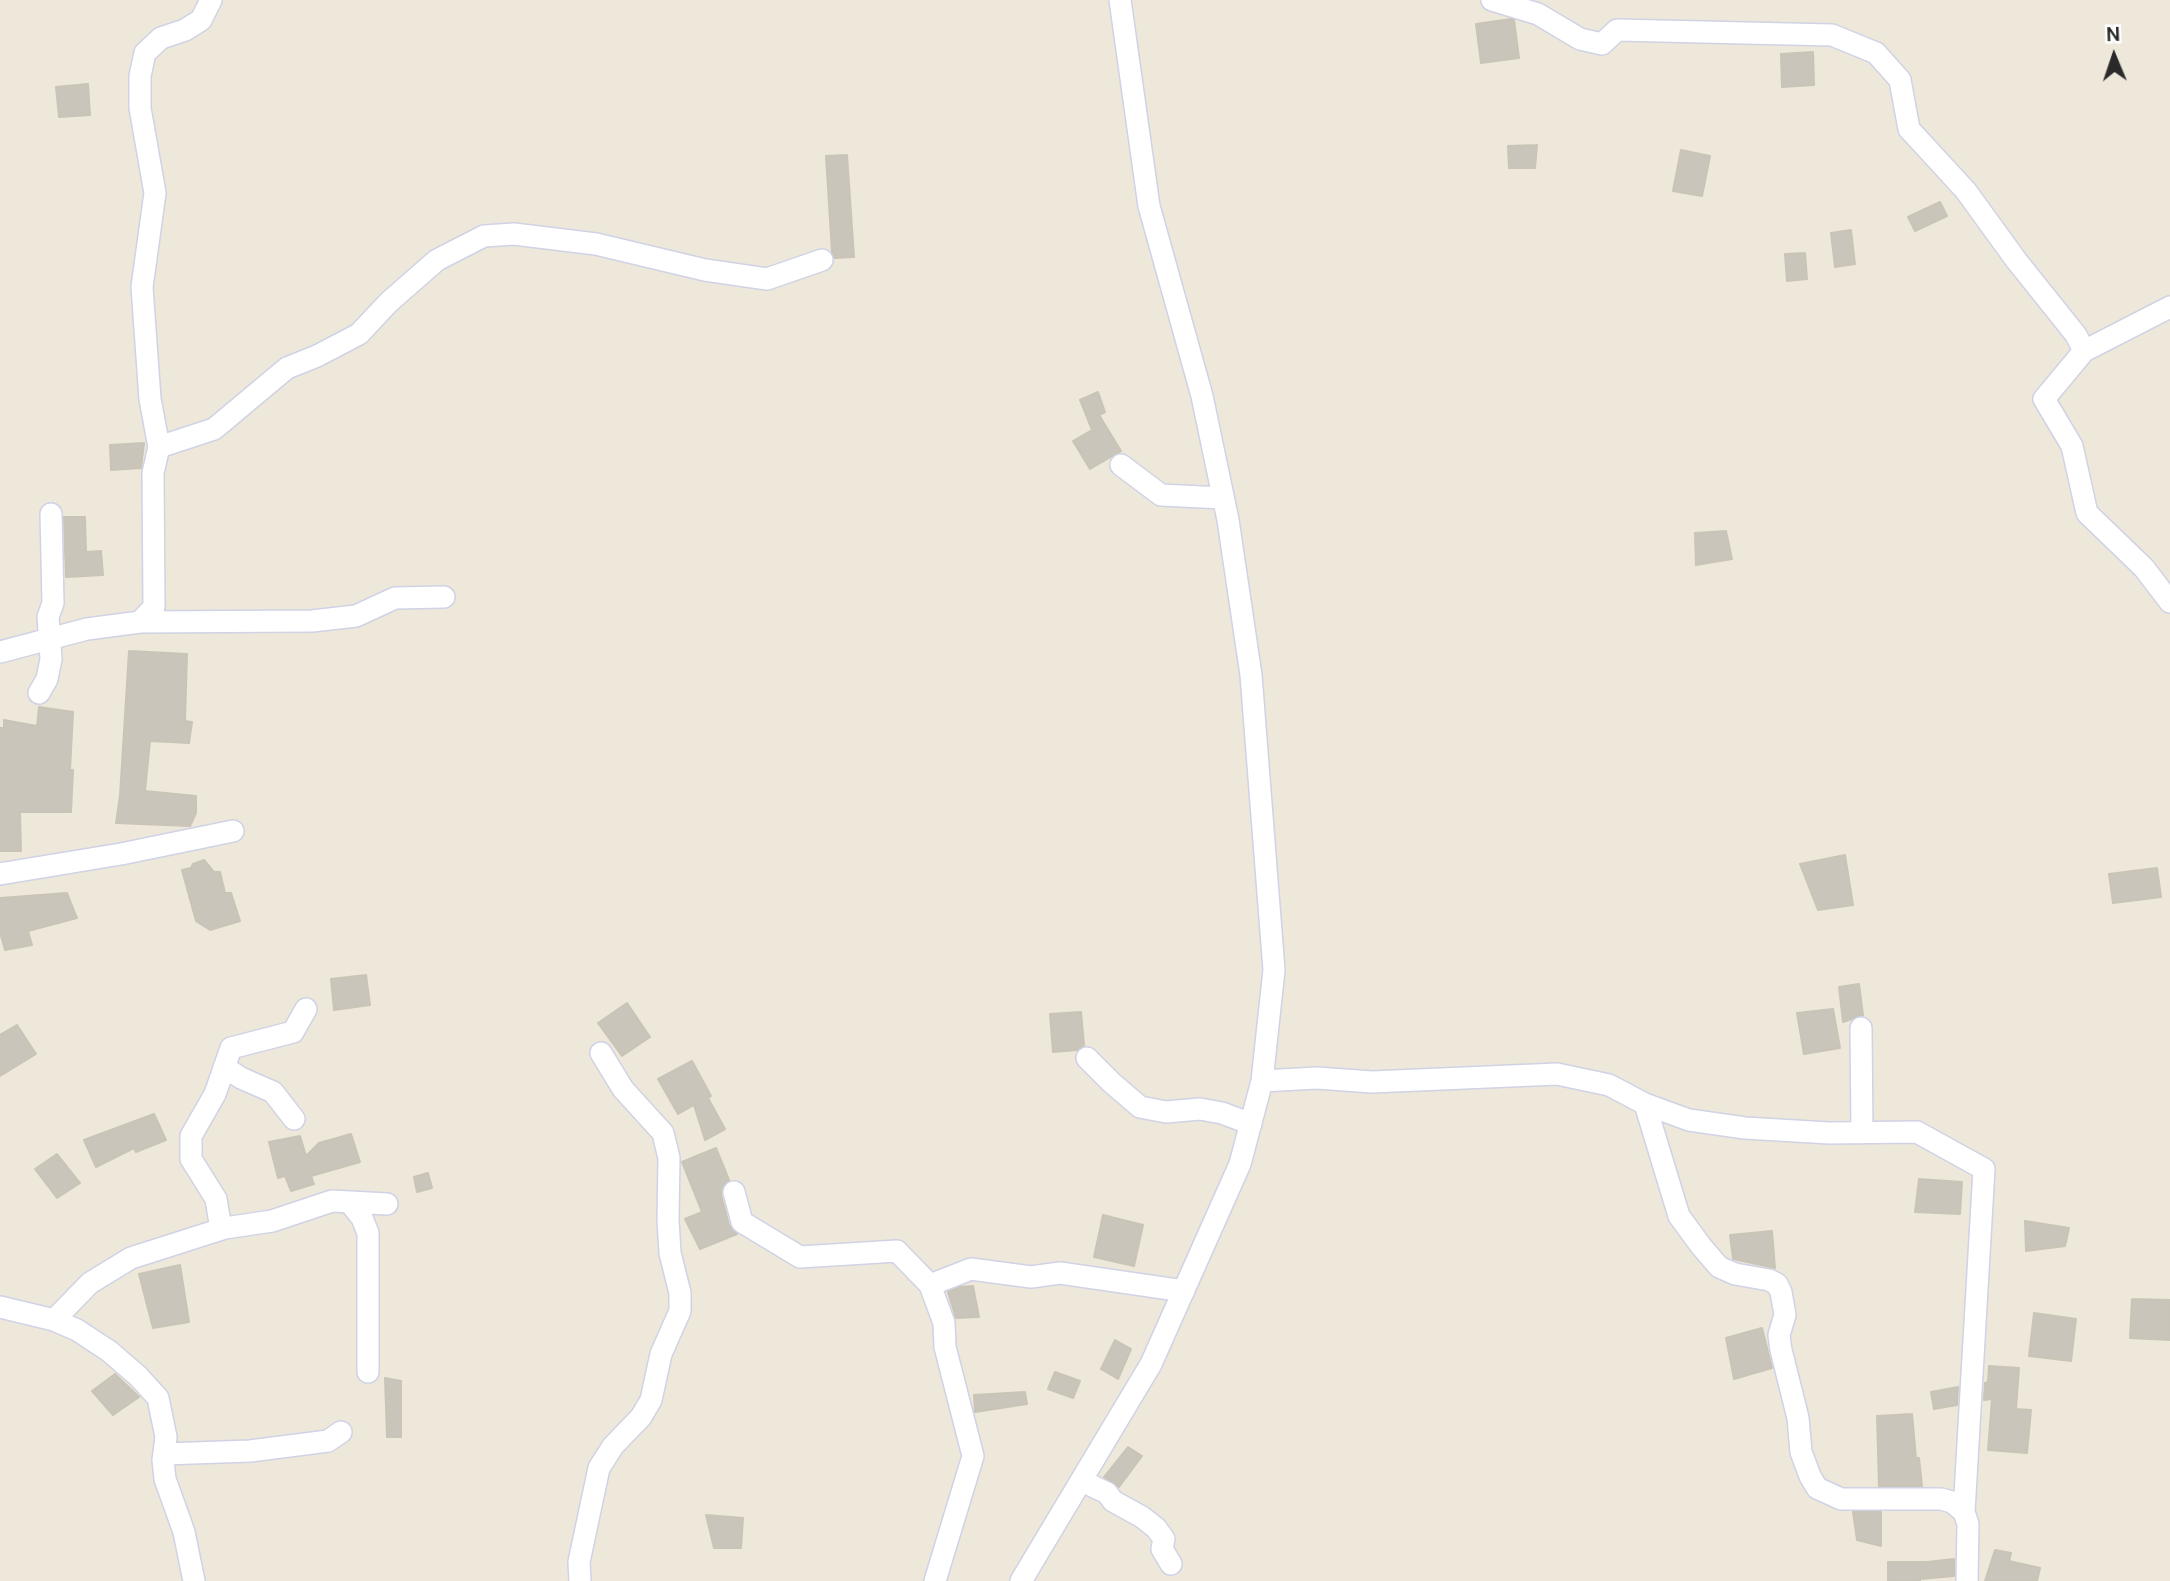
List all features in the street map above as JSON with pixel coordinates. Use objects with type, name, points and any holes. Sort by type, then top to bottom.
[{"type":"street","points":[[140,622],[154,607],[153,472],[159,447],[150,399],[142,287],[155,193],[140,108],[140,76],[145,53],[161,38],[185,30],[201,20],[211,0]]},
{"type":"street","points":[[1021,1581],[1152,1364],[1240,1164],[1262,1081],[1274,970],[1251,675],[1223,498],[1202,396],[1149,206],[1120,0]]},
{"type":"street","points":[[1492,0],[1538,14],[1580,39],[1602,44],[1617,30],[1832,35],[1875,53],[1900,80],[1909,129],[1966,191],[2016,260],[2076,335],[2084,351]]},
{"type":"street","points":[[159,447],[214,429],[287,368],[359,334],[389,302],[437,260],[484,236],[514,234],[596,244],[705,270],[767,279],[822,260]]},
{"type":"street","points":[[2170,307],[2084,351],[2044,400],[2072,446],[2087,513],[2144,568],[2170,602]]},
{"type":"street","points":[[1121,465],[1161,495],[1223,498]]},
{"type":"street","points":[[39,693],[47,679],[51,659],[48,617],[53,603],[51,514]]},
{"type":"street","points":[[0,652],[87,629],[140,622],[312,621],[356,616],[395,598],[444,597]]},
{"type":"street","points":[[0,874],[121,854],[233,831]]},
{"type":"street","points":[[221,1229],[216,1199],[191,1159],[191,1136],[215,1094],[231,1048],[293,1032],[306,1009]]},
{"type":"street","points":[[1861,1028],[1862,1133]]},
{"type":"street","points":[[580,1581],[579,1562],[599,1468],[613,1447],[641,1417],[651,1400],[661,1354],[680,1311],[680,1293],[670,1253],[669,1158],[663,1133],[622,1089],[601,1052]]},
{"type":"street","points":[[1087,1058],[1140,1107],[1166,1112],[1200,1109],[1222,1113],[1251,1124]]},
{"type":"street","points":[[224,1067],[241,1079],[273,1093],[295,1119]]},
{"type":"street","points":[[1262,1081],[1317,1078],[1372,1082],[1557,1074],[1609,1085],[1645,1104],[1689,1120],[1745,1128],[1829,1133],[1917,1132],[1984,1168],[1964,1512],[1968,1524],[1967,1581]]},
{"type":"street","points":[[1645,1104],[1679,1216],[1686,1226],[1719,1267],[1735,1274],[1769,1280],[1777,1284],[1781,1292],[1785,1315],[1779,1335],[1781,1350],[1798,1418],[1801,1452],[1810,1476],[1818,1488],[1841,1499],[1941,1499],[1952,1502],[1964,1512]]},
{"type":"street","points":[[734,1192],[742,1222],[800,1257],[897,1251],[930,1285],[944,1323],[945,1347],[973,1456],[935,1581]]},
{"type":"street","points":[[54,1320],[90,1283],[131,1258],[221,1229],[272,1221],[332,1201],[387,1204]]},
{"type":"street","points":[[350,1203],[362,1218],[368,1233],[368,1372]]},
{"type":"street","points":[[930,1285],[971,1269],[1031,1277],[1060,1273],[1184,1291]]},
{"type":"street","points":[[0,1307],[54,1320],[78,1330],[109,1351],[158,1398],[166,1437],[165,1479],[184,1532],[194,1581]]},
{"type":"street","points":[[164,1454],[250,1451],[328,1441],[341,1432]]},
{"type":"street","points":[[1082,1481],[1107,1493],[1113,1501],[1156,1528],[1164,1539],[1162,1549],[1171,1564]]},
{"type":"building","points":[[1514,20],[1519,58],[1481,63],[1476,24]]},
{"type":"building","points":[[1813,52],[1814,85],[1782,87],[1781,54]]},
{"type":"building","points":[[88,84],[90,115],[59,117],[56,87]]},
{"type":"building","points":[[1537,145],[1535,168],[1509,168],[1508,146]]},
{"type":"building","points":[[1681,150],[1710,156],[1702,196],[1673,191]]},
{"type":"building","points":[[847,155],[854,257],[835,258],[832,252],[826,156]]},
{"type":"building","points":[[1940,202],[1947,216],[1915,231],[1908,217]]},
{"type":"building","points":[[1851,230],[1855,264],[1835,267],[1831,233]]},
{"type":"building","points":[[1805,253],[1807,279],[1787,281],[1785,254]]},
{"type":"building","points":[[1098,392],[1105,412],[1099,415],[1121,451],[1090,469],[1073,441],[1092,430],[1080,400]]},
{"type":"building","points":[[144,443],[141,468],[111,470],[110,445]]},
{"type":"building","points":[[64,517],[85,517],[86,552],[101,551],[103,575],[66,577]]},
{"type":"building","points":[[1726,531],[1732,559],[1696,565],[1695,533]]},
{"type":"building","points":[[129,651],[187,654],[185,721],[192,722],[189,743],[150,741],[145,791],[196,796],[196,813],[190,826],[116,823]]},
{"type":"building","points":[[39,707],[73,712],[71,812],[20,812],[21,851],[0,851],[0,728],[4,728],[4,720],[37,726]]},
{"type":"building","points":[[1845,855],[1853,905],[1818,910],[1800,864]]},
{"type":"building","points":[[204,860],[214,872],[220,872],[225,893],[231,893],[240,921],[210,930],[196,921],[182,870]]},
{"type":"building","points":[[2157,868],[2161,897],[2113,903],[2109,874]]},
{"type":"building","points":[[67,893],[77,918],[28,931],[32,945],[5,950],[0,932],[0,898]]},
{"type":"building","points":[[366,975],[370,1005],[334,1010],[331,979]]},
{"type":"building","points":[[1859,984],[1863,1015],[1843,1022],[1839,987]]},
{"type":"building","points":[[627,1003],[650,1037],[622,1056],[598,1023]]},
{"type":"building","points":[[1833,1009],[1840,1048],[1804,1054],[1797,1013]]},
{"type":"building","points":[[1081,1012],[1084,1045],[1077,1050],[1053,1052],[1050,1014]]},
{"type":"building","points":[[17,1025],[36,1054],[0,1076],[0,1035]]},
{"type":"building","points":[[692,1061],[725,1129],[705,1140],[694,1105],[678,1114],[658,1079]]},
{"type":"building","points":[[154,1114],[166,1140],[136,1152],[134,1148],[96,1167],[84,1140]]},
{"type":"building","points":[[351,1134],[360,1162],[311,1176],[314,1184],[291,1191],[285,1176],[278,1178],[269,1142],[300,1136],[306,1156],[319,1143]]},
{"type":"building","points":[[716,1148],[729,1180],[722,1188],[721,1195],[729,1225],[737,1234],[700,1249],[685,1219],[702,1212],[682,1162]]},
{"type":"building","points":[[57,1154],[80,1183],[57,1198],[35,1169]]},
{"type":"building","points":[[428,1173],[432,1188],[417,1192],[414,1177]]},
{"type":"building","points":[[1919,1179],[1962,1182],[1960,1214],[1915,1212]]},
{"type":"building","points":[[1103,1215],[1143,1225],[1134,1266],[1094,1257]]},
{"type":"building","points":[[2025,1221],[2069,1228],[2065,1246],[2026,1251]]},
{"type":"building","points":[[1772,1231],[1775,1268],[1733,1259],[1730,1235]]},
{"type":"building","points":[[180,1265],[189,1322],[153,1328],[139,1274]]},
{"type":"building","points":[[973,1286],[979,1317],[956,1318],[948,1292]]},
{"type":"building","points":[[2132,1299],[2170,1300],[2170,1340],[2130,1338]]},
{"type":"building","points":[[2034,1313],[2076,1319],[2071,1361],[2029,1356]]},
{"type":"building","points":[[1762,1328],[1772,1368],[1734,1379],[1726,1338]]},
{"type":"building","points":[[1115,1340],[1131,1349],[1118,1379],[1101,1369]]},
{"type":"building","points":[[1989,1366],[2019,1368],[2016,1409],[2031,1410],[2027,1453],[1988,1450],[1992,1399],[1984,1400]]},
{"type":"building","points":[[1055,1372],[1080,1381],[1073,1398],[1048,1389]]},
{"type":"building","points":[[115,1374],[139,1397],[113,1415],[92,1391]]},
{"type":"building","points":[[385,1378],[401,1381],[401,1437],[387,1437]]},
{"type":"building","points":[[1958,1387],[1957,1405],[1934,1409],[1931,1392]]},
{"type":"building","points":[[1025,1392],[1027,1404],[975,1412],[974,1395]]},
{"type":"building","points":[[1912,1414],[1922,1486],[1879,1486],[1877,1416]]},
{"type":"building","points":[[1128,1447],[1142,1456],[1119,1487],[1104,1477]]},
{"type":"building","points":[[1853,1512],[1881,1512],[1881,1546],[1857,1540]]},
{"type":"building","points":[[706,1515],[743,1518],[741,1548],[714,1548]]},
{"type":"building","points":[[1995,1550],[2011,1553],[2009,1561],[2040,1568],[2037,1581],[1985,1581]]},
{"type":"building","points":[[1954,1559],[1954,1576],[1920,1581],[1888,1581],[1888,1562]]}]
